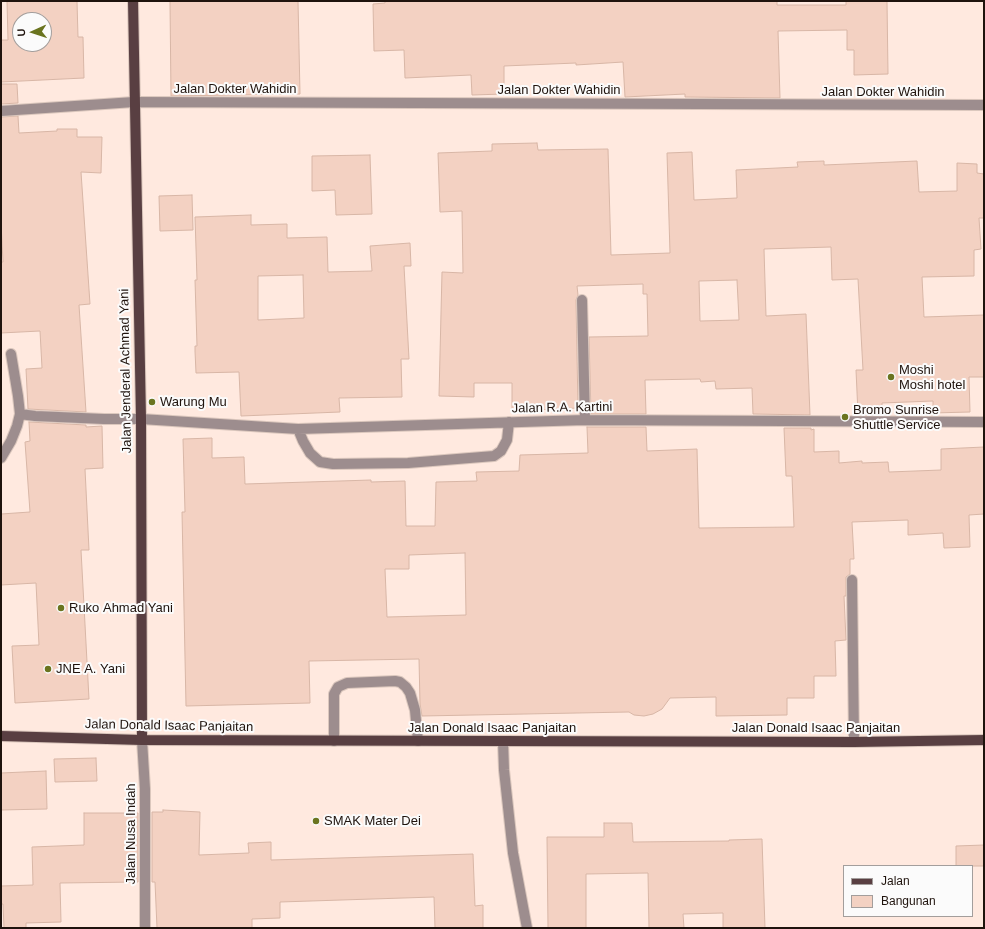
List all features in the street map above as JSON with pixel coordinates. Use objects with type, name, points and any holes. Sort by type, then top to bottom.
[{"type":"main road","name":"Jalan Jenderal Achmad Yani","points":[[133,1],[141,418],[142,740]]},
{"type":"main road","name":"Jalan Donald Isaac Panjaitan","points":[[1,736],[142,740],[334,741],[854,742],[984,740]]},
{"type":"street","name":"Jalan Dokter Wahidin","points":[[1,111],[134,102],[984,105]]},
{"type":"street","points":[[582,300],[585,420]]},
{"type":"street","points":[[1,458],[11,441],[20,414],[11,354]]},
{"type":"street","name":"Jalan R.A. Kartini","points":[[20,414],[104,419],[141,418],[298,429],[585,420],[984,422]]},
{"type":"street","points":[[298,429],[310,453],[320,462],[334,464],[408,463],[494,456],[500,451],[507,440],[509,422]]},
{"type":"street","points":[[852,580],[854,742]]},
{"type":"street","points":[[334,741],[334,694],[338,687],[346,683],[395,681],[400,682],[410,693],[418,741]]},
{"type":"street","name":"Jalan Nusa Indah","points":[[142,740],[145,789],[145,928]]},
{"type":"street","points":[[503,741],[504,770],[513,853],[527,928]]},
{"type":"building","points":[[7,1],[77,1],[78,37],[83,37],[84,78],[1,82],[1,40],[8,40]]},
{"type":"building","points":[[170,1],[298,1],[300,94],[171,96]]},
{"type":"building","points":[[385,1],[777,1],[777,5],[846,5],[846,1],[887,1],[888,74],[854,75],[854,50],[847,50],[847,30],[778,31],[780,98],[685,97],[685,94],[625,97],[623,62],[576,65],[576,63],[504,66],[504,94],[472,95],[471,75],[405,78],[404,50],[374,51],[373,4],[385,3]]},
{"type":"building","points":[[1,84],[17,84],[18,103],[1,104]]},
{"type":"building","points":[[18,116],[19,133],[57,131],[57,129],[77,129],[77,137],[102,137],[101,173],[81,172],[90,304],[79,305],[86,412],[28,409],[26,369],[42,368],[40,331],[1,333],[1,262],[3,262],[1,223],[1,117]]},
{"type":"building","points":[[537,143],[538,150],[608,149],[611,255],[670,253],[667,153],[692,152],[694,200],[737,198],[736,170],[798,167],[797,162],[824,161],[824,165],[917,161],[919,192],[957,191],[957,163],[977,164],[977,173],[984,174],[984,218],[979,218],[981,249],[974,250],[974,276],[922,277],[924,317],[984,315],[984,377],[969,377],[970,412],[933,413],[933,401],[882,403],[882,413],[858,414],[856,370],[863,370],[858,279],[832,280],[831,247],[764,249],[766,316],[806,314],[810,415],[753,414],[752,388],[716,389],[715,381],[701,382],[700,379],[645,380],[646,414],[591,414],[589,337],[648,336],[647,294],[643,294],[643,284],[577,286],[578,408],[512,411],[512,383],[474,383],[474,397],[439,396],[442,272],[463,273],[462,211],[440,212],[438,153],[492,151],[492,144]],"holes":[[[737,280],[739,320],[700,321],[699,281]]]},
{"type":"building","points":[[370,155],[372,214],[336,215],[335,190],[312,191],[312,156]]},
{"type":"building","points":[[192,195],[193,230],[160,231],[159,196]]},
{"type":"building","points":[[251,215],[251,225],[287,224],[287,238],[327,237],[328,272],[372,271],[370,246],[410,243],[411,266],[404,266],[409,359],[401,359],[402,397],[339,398],[340,412],[241,416],[239,372],[196,373],[195,346],[197,346],[195,280],[197,280],[195,217]],"holes":[[[303,275],[304,318],[258,320],[258,276]]]},
{"type":"building","points":[[29,422],[86,425],[86,427],[102,426],[103,468],[85,469],[89,550],[81,550],[89,699],[15,703],[12,646],[39,645],[36,583],[1,585],[1,514],[30,512],[25,442],[30,441]]},
{"type":"building","points":[[587,427],[646,427],[647,451],[697,449],[699,528],[794,527],[792,476],[786,476],[784,428],[814,429],[814,452],[839,451],[839,463],[862,461],[862,463],[888,462],[889,472],[941,470],[941,449],[984,447],[984,514],[969,515],[970,547],[944,548],[943,533],[908,535],[908,520],[852,522],[854,559],[850,559],[850,574],[846,577],[846,596],[844,596],[846,640],[835,641],[836,676],[814,676],[814,698],[787,698],[787,715],[716,716],[716,697],[670,698],[662,709],[653,714],[644,716],[634,715],[629,712],[422,716],[420,704],[419,659],[309,661],[310,703],[186,706],[182,512],[185,512],[183,439],[212,438],[212,458],[244,457],[245,484],[371,480],[371,482],[405,481],[406,526],[435,526],[436,482],[477,481],[476,472],[519,471],[520,455],[588,453]],"holes":[[[465,553],[466,615],[387,617],[385,569],[409,569],[409,555]]]},
{"type":"building","points":[[96,758],[97,781],[55,782],[54,759]]},
{"type":"building","points":[[46,771],[47,809],[1,810],[1,773]]},
{"type":"building","points":[[163,810],[200,812],[199,855],[249,853],[248,843],[271,842],[271,860],[473,854],[475,906],[483,905],[483,928],[435,928],[434,897],[280,902],[280,918],[252,919],[252,928],[157,928],[155,882],[152,882],[152,812],[163,812]]},
{"type":"building","points":[[84,813],[138,813],[138,882],[60,883],[61,922],[26,923],[26,928],[4,928],[3,904],[1,904],[1,886],[33,885],[32,847],[84,845]]},
{"type":"building","points":[[604,823],[632,823],[633,842],[729,841],[762,839],[765,928],[723,928],[723,913],[683,914],[684,928],[649,928],[648,873],[586,874],[586,928],[548,928],[547,837],[604,837]]},
{"type":"building","points":[[984,845],[984,866],[956,865],[956,846]]},
{"type":"place","name":"Moshi Moshi hotel","points":[[891,377]]},
{"type":"place","name":"Warung Mu","points":[[152,402]]},
{"type":"place","name":"Bromo Sunrise Shuttle Service","points":[[845,417]]},
{"type":"place","name":"Ruko Ahmad Yani","points":[[61,608]]},
{"type":"place","name":"JNE A. Yani","points":[[48,669]]},
{"type":"place","name":"SMAK Mater Dei","points":[[316,821]]}]
